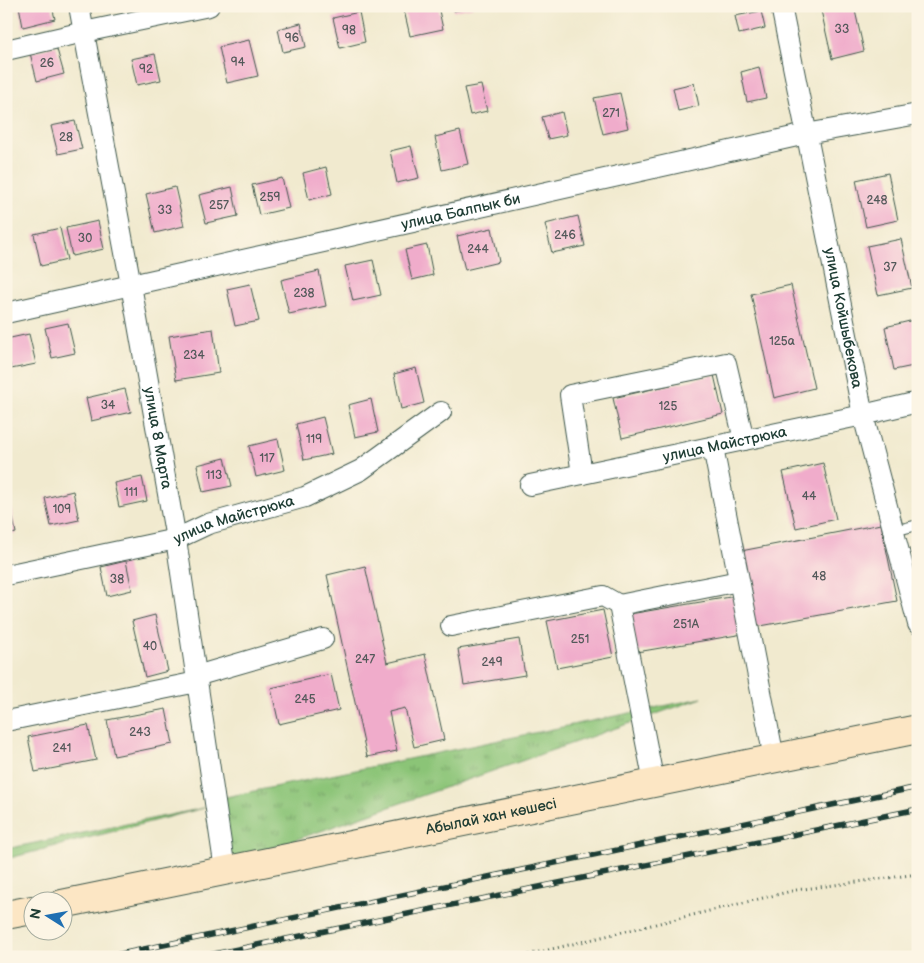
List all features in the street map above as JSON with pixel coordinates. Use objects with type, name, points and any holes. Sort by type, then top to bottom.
[{"type":"main road","name":"Абылай хан көшесі","points":[[72,902],[918,729]]},
{"type":"main road","points":[[6,915],[22,912]]},
{"type":"street","name":"улица 8 Марта","points":[[79,6],[176,539],[225,870]]},
{"type":"street","points":[[6,50],[209,6]]},
{"type":"street","name":"улица Койшыбекова","points":[[781,6],[863,415],[918,624]]},
{"type":"street","name":"улица Балпык би","points":[[6,313],[806,134],[918,114]]},
{"type":"street","points":[[582,474],[570,395],[726,362],[744,440]]},
{"type":"street","name":"улица Майстрюка","points":[[530,485],[918,402]]},
{"type":"street","name":"улица Майстрюка","points":[[6,575],[176,539],[208,524],[305,497],[361,470],[441,412]]},
{"type":"street","points":[[713,447],[774,758]]},
{"type":"street","points":[[451,626],[603,596],[619,605],[739,581]]},
{"type":"street","points":[[619,605],[654,783]]},
{"type":"street","points":[[6,721],[196,679],[323,639]]},
{"type":"lane","points":[[893,531],[918,525]]},
{"type":"path","points":[[519,957],[796,890],[918,874]]},
{"type":"green space","points":[[702,698],[229,863],[221,798]]},
{"type":"green space","points":[[204,808],[6,859],[6,849]]},
{"type":"building","points":[[19,6],[52,6],[55,19],[23,27]]},
{"type":"building","points":[[403,6],[438,6],[443,29],[410,36]]},
{"type":"building","points":[[453,6],[473,6],[473,7],[454,11]]},
{"type":"building","points":[[820,6],[854,6],[864,51],[832,59]]},
{"type":"building","points":[[761,11],[765,28],[739,34],[735,16]]},
{"type":"building","points":[[359,12],[365,42],[340,48],[333,18]]},
{"type":"building","points":[[301,23],[306,47],[283,52],[278,29]]},
{"type":"building","points":[[249,40],[258,76],[227,83],[219,47]]},
{"type":"building","points":[[56,46],[64,74],[37,81],[30,53]]},
{"type":"building","points":[[155,54],[161,80],[137,85],[131,59]]},
{"type":"building","points":[[759,67],[766,98],[747,102],[741,72]]},
{"type":"building","points":[[694,83],[699,106],[678,111],[673,88]]},
{"type":"building","points":[[481,85],[487,111],[470,115],[464,88]]},
{"type":"building","points":[[620,93],[628,128],[603,134],[594,98]]},
{"type":"building","points":[[562,112],[567,135],[548,139],[542,117]]},
{"type":"building","points":[[75,121],[82,149],[58,154],[51,126]]},
{"type":"building","points":[[460,131],[468,164],[442,170],[435,137]]},
{"type":"building","points":[[411,146],[419,178],[397,183],[390,151]]},
{"type":"building","points":[[326,167],[332,194],[309,200],[303,173]]},
{"type":"building","points":[[888,173],[898,220],[866,227],[856,180]]},
{"type":"building","points":[[282,178],[289,208],[259,215],[252,185]]},
{"type":"building","points":[[175,187],[184,226],[155,233],[146,194]]},
{"type":"building","points":[[232,187],[238,216],[206,223],[199,195]]},
{"type":"building","points":[[578,216],[585,246],[552,253],[545,224]]},
{"type":"building","points":[[98,221],[104,249],[72,256],[66,228]]},
{"type":"building","points":[[60,228],[67,260],[41,266],[34,234]]},
{"type":"building","points":[[492,228],[499,262],[465,270],[457,236]]},
{"type":"building","points":[[901,239],[912,288],[878,295],[867,246]]},
{"type":"building","points":[[427,245],[433,275],[412,280],[405,250]]},
{"type":"building","points":[[373,260],[381,295],[353,301],[345,266]]},
{"type":"building","points":[[319,271],[326,306],[289,314],[281,280]]},
{"type":"building","points":[[250,284],[259,321],[235,326],[227,289]]},
{"type":"building","points":[[791,285],[814,388],[774,398],[751,294]]},
{"type":"building","points":[[918,319],[918,365],[894,370],[885,327]]},
{"type":"building","points":[[68,323],[75,353],[52,358],[45,328]]},
{"type":"building","points":[[213,329],[219,373],[176,380],[169,336]]},
{"type":"building","points":[[29,334],[36,364],[11,369],[6,339]]},
{"type":"building","points":[[416,368],[424,403],[401,409],[394,374]]},
{"type":"building","points":[[714,375],[723,414],[622,438],[613,398]]},
{"type":"building","points":[[125,389],[131,412],[91,421],[86,398]]},
{"type":"building","points":[[371,399],[378,432],[355,437],[348,405]]},
{"type":"building","points":[[323,417],[332,454],[304,460],[296,424]]},
{"type":"building","points":[[278,439],[285,470],[256,477],[249,446]]},
{"type":"building","points":[[225,458],[232,486],[203,492],[197,465]]},
{"type":"building","points":[[823,463],[836,519],[796,528],[783,472]]},
{"type":"building","points":[[142,477],[147,501],[119,507],[114,483]]},
{"type":"building","points":[[73,491],[79,520],[51,526],[45,498]]},
{"type":"building","points":[[10,504],[16,533],[6,535],[6,505]]},
{"type":"building","points":[[881,524],[897,601],[755,627],[741,551]]},
{"type":"building","points":[[126,561],[132,590],[107,596],[101,567]]},
{"type":"building","points":[[365,566],[387,663],[425,654],[444,740],[414,747],[405,708],[389,712],[397,751],[367,757],[327,575]]},
{"type":"building","points":[[736,596],[743,634],[637,652],[630,614]]},
{"type":"building","points":[[603,610],[613,657],[557,668],[547,621]]},
{"type":"building","points":[[155,615],[168,671],[145,677],[132,621]]},
{"type":"building","points":[[519,639],[525,675],[464,685],[458,649]]},
{"type":"building","points":[[331,674],[339,710],[279,724],[271,688]]},
{"type":"building","points":[[166,709],[173,744],[114,756],[107,720]]},
{"type":"building","points":[[88,725],[96,760],[35,772],[28,737]]},
{"type":"railway","points":[[106,957],[918,787]]},
{"type":"railway","points":[[199,957],[918,809]]}]
